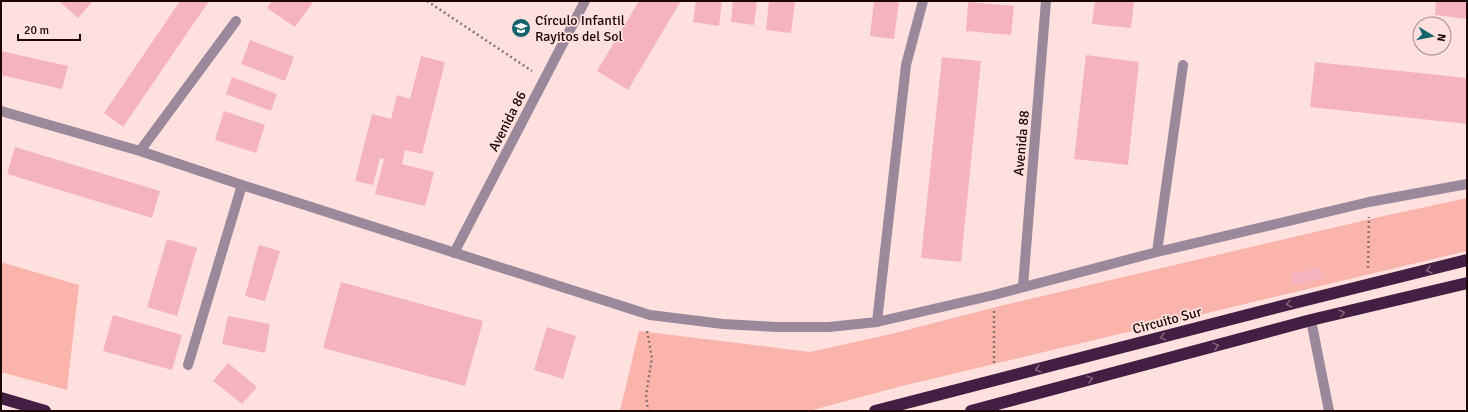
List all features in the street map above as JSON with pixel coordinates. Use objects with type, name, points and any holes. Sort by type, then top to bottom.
[{"type":"highway","name":"Circuito Sur","points":[[875,411],[1467,260]]},
{"type":"highway","points":[[971,411],[1311,320],[1467,283]]},
{"type":"highway","points":[[1306,300],[1311,320]]},
{"type":"highway","points":[[1,398],[45,411]]},
{"type":"street","name":"Avenida 86","points":[[454,253],[585,1]]},
{"type":"street","points":[[877,322],[906,66],[923,1]]},
{"type":"street","name":"Avenida 88","points":[[1023,286],[1046,1]]},
{"type":"street","points":[[140,151],[236,21]]},
{"type":"street","points":[[1157,252],[1183,65]]},
{"type":"street","points":[[1,111],[140,151],[650,315],[723,324],[777,327],[829,327],[877,322],[994,295],[1023,286],[1157,252],[1369,202],[1467,184]]},
{"type":"street","points":[[188,365],[242,185]]},
{"type":"street","points":[[1311,320],[1329,411]]},
{"type":"path","points":[[427,1],[544,79]]},
{"type":"path","points":[[1368,285],[1369,202]]},
{"type":"path","points":[[994,295],[994,380]]},
{"type":"path","points":[[648,411],[646,395],[652,358],[646,333],[650,315]]},
{"type":"shaded area","points":[[1467,198],[1467,251],[902,386],[809,411],[620,411],[639,331],[810,352],[1379,217]]},
{"type":"shaded area","points":[[1,262],[79,285],[67,390],[1,372]]},
{"type":"building","points":[[59,1],[93,1],[78,18]]},
{"type":"building","points":[[180,1],[209,1],[123,127],[104,113]]},
{"type":"building","points":[[272,1],[314,1],[295,27],[267,8]]},
{"type":"building","points":[[639,1],[681,1],[628,90],[597,71]]},
{"type":"building","points":[[696,1],[722,1],[719,26],[693,22]]},
{"type":"building","points":[[733,1],[757,1],[754,25],[731,22]]},
{"type":"building","points":[[769,1],[795,1],[791,33],[766,30]]},
{"type":"building","points":[[874,1],[899,1],[894,39],[870,36]]},
{"type":"building","points":[[1095,1],[1134,1],[1131,28],[1092,24]]},
{"type":"building","points":[[1436,1],[1467,1],[1467,19],[1435,15]]},
{"type":"building","points":[[968,2],[1014,6],[1011,35],[966,31]]},
{"type":"building","points":[[250,40],[294,57],[285,81],[241,64]]},
{"type":"building","points":[[1,51],[68,66],[62,89],[1,75]]},
{"type":"building","points":[[1086,55],[1139,62],[1128,165],[1074,159]]},
{"type":"building","points":[[421,56],[445,62],[422,154],[405,150],[402,164],[434,172],[425,206],[375,194],[384,159],[380,158],[373,185],[355,181],[372,114],[391,119],[397,95],[410,99]]},
{"type":"building","points":[[942,57],[981,61],[961,262],[921,258]]},
{"type":"building","points":[[1315,62],[1467,78],[1467,124],[1310,107]]},
{"type":"building","points":[[232,77],[277,94],[271,111],[226,94]]},
{"type":"building","points":[[224,111],[265,125],[256,153],[215,140]]},
{"type":"building","points":[[15,147],[160,191],[152,218],[7,174]]},
{"type":"building","points":[[167,239],[197,248],[177,316],[147,307]]},
{"type":"building","points":[[259,245],[280,251],[265,301],[245,296]]},
{"type":"building","points":[[1321,267],[1323,278],[1294,285],[1291,274]]},
{"type":"building","points":[[341,282],[483,321],[465,386],[323,348]]},
{"type":"building","points":[[113,315],[182,335],[172,370],[103,351]]},
{"type":"building","points":[[228,316],[270,324],[265,353],[222,344]]},
{"type":"building","points":[[547,327],[576,336],[563,379],[534,370]]},
{"type":"building","points":[[228,363],[257,387],[242,404],[213,381]]},
{"type":"place","name":"Círculo Infantil Rayitos del Sol","points":[[521,28]]}]
